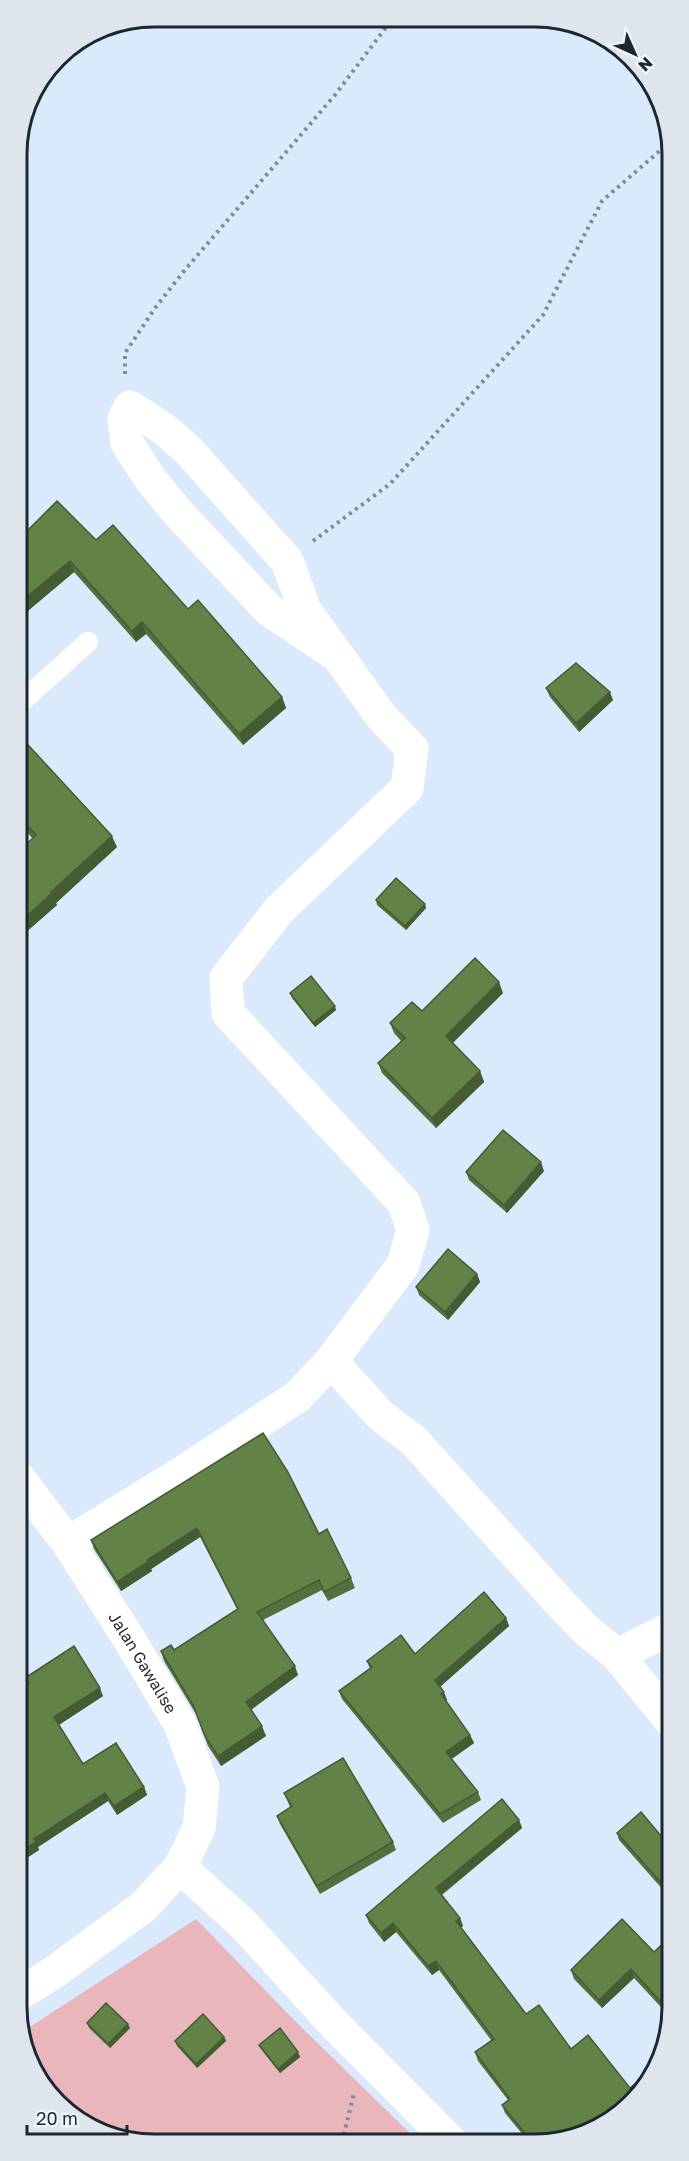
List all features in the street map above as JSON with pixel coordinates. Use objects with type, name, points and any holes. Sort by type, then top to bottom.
[{"type":"street","points":[[68,1543],[183,1472],[297,1397],[331,1361],[403,1265],[413,1230],[404,1203],[228,1013],[225,978],[279,910],[407,788],[412,749],[381,716],[305,610],[287,561],[189,452],[164,429],[130,408],[124,419],[127,443],[138,463],[165,497],[269,610],[335,654]]},
{"type":"street","points":[[331,1361],[380,1415],[414,1441],[562,1605],[586,1630],[617,1655],[662,1710]]},
{"type":"street","name":"Jalan Gawalise","points":[[27,1490],[68,1543],[180,1724],[203,1787],[199,1827],[180,1868],[144,1906],[53,1973],[27,1989]]},
{"type":"street","points":[[617,1655],[662,1633]]},
{"type":"street","points":[[180,1868],[243,1924],[364,2054],[443,2134]]},
{"type":"lane","points":[[27,698],[88,642]]},
{"type":"path","points":[[130,408],[124,366],[125,353],[138,331],[184,271],[334,95],[386,27]]},
{"type":"path","points":[[287,561],[399,475],[543,315],[602,201],[662,149]]},
{"type":"path","points":[[344,2134],[364,2054]]},
{"type":"shaded area","points":[[196,1919],[294,2020],[411,2134],[146,2134],[129,2132],[83,2113],[64,2097],[48,2078],[40,2063],[29,2028]]},
{"type":"building","points":[[57,501],[96,540],[113,525],[188,609],[198,600],[282,697],[239,734],[142,622],[132,631],[70,561],[27,597],[27,531]]},
{"type":"building","points":[[576,663],[610,692],[576,723],[546,688]]},
{"type":"building","points":[[27,744],[112,836],[27,916],[27,844],[36,835],[27,825]]},
{"type":"building","points":[[396,878],[425,904],[405,926],[376,900]]},
{"type":"building","points":[[475,958],[499,982],[446,1036],[480,1071],[432,1118],[378,1063],[405,1038],[390,1023],[412,1002],[422,1011]]},
{"type":"building","points":[[311,976],[335,1006],[313,1023],[290,993]]},
{"type":"building","points":[[503,1130],[541,1162],[504,1205],[466,1172]]},
{"type":"building","points":[[448,1249],[477,1274],[445,1312],[416,1287]]},
{"type":"building","points":[[263,1433],[288,1472],[319,1534],[327,1529],[351,1578],[324,1592],[319,1580],[257,1612],[295,1666],[246,1702],[262,1726],[218,1756],[205,1736],[193,1705],[161,1651],[171,1645],[174,1650],[238,1609],[197,1528],[117,1582],[91,1540]]},
{"type":"building","points":[[484,1592],[506,1618],[435,1680],[444,1692],[441,1694],[470,1735],[446,1752],[478,1792],[440,1814],[339,1691],[372,1667],[367,1661],[401,1635],[415,1654]]},
{"type":"building","points":[[74,1646],[100,1688],[54,1717],[83,1764],[116,1743],[144,1787],[114,1806],[105,1793],[34,1839],[36,1842],[27,1848],[27,1684],[29,1683],[27,1677]]},
{"type":"building","points":[[343,1758],[393,1842],[317,1886],[277,1816],[292,1806],[284,1793]]},
{"type":"building","points":[[502,1799],[519,1820],[436,1888],[460,1918],[456,1921],[526,2014],[539,2005],[571,2049],[588,2035],[630,2088],[639,2080],[619,2102],[606,2113],[591,2121],[560,2132],[526,2134],[502,2105],[510,2099],[475,2052],[494,2039],[436,1961],[428,1966],[393,1923],[381,1933],[366,1915]]},
{"type":"building","points":[[641,1812],[662,1837],[662,1884],[617,1833]]},
{"type":"building","points":[[622,1919],[654,1952],[662,1944],[662,2003],[631,1969],[599,2000],[571,1970]]},
{"type":"building","points":[[106,2003],[128,2024],[108,2044],[87,2023]]},
{"type":"building","points":[[203,2014],[224,2037],[196,2064],[175,2041]]},
{"type":"building","points":[[280,2028],[298,2052],[278,2069],[259,2045]]}]
